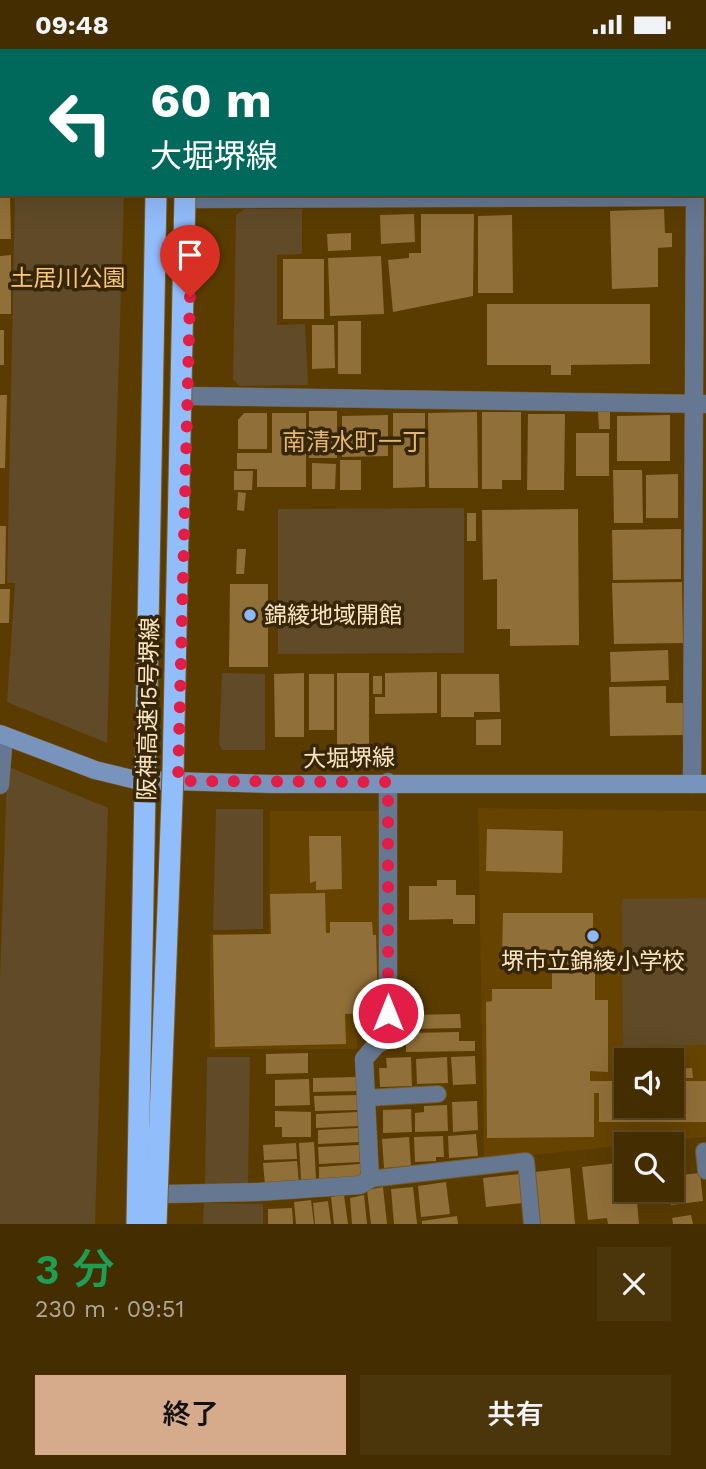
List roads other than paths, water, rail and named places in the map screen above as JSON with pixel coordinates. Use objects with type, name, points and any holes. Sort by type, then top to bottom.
[{"type":"highway","name":"阪神高速15号堺線","points":[[136,1224],[154,196]]},
{"type":"highway","name":"阪神高速15号堺線","points":[[156,1224],[173,773],[189,196]]},
{"type":"street","points":[[129,1224],[136,780],[154,196]]},
{"type":"street","points":[[165,1224],[189,396],[189,196]]},
{"type":"street","points":[[695,196],[701,404],[699,784]]},
{"type":"street","points":[[189,396],[701,404]]},
{"type":"street","points":[[0,785],[2,735]]},
{"type":"street","name":"大堀堺線","points":[[2,735],[96,770],[136,780],[699,784]]},
{"type":"street","points":[[166,1194],[348,1186],[360,1185],[370,1179],[364,1059],[377,1044],[388,1039],[388,782]]},
{"type":"lane","points":[[366,1098],[438,1094]]},
{"type":"lane","points":[[704,1151],[706,1171]]},
{"type":"lane","points":[[370,1179],[526,1161],[532,1224]]},
{"type":"place","name":"錦綾地域開館","points":[[250,615]]},
{"type":"place","name":"堺市立錦綾小学校","points":[[593,936]]},
{"type":"district","name":"南清水町一丁","points":[[354,442]]},
{"type":"park label","name":"土居川公園","points":[[68,278]]}]
